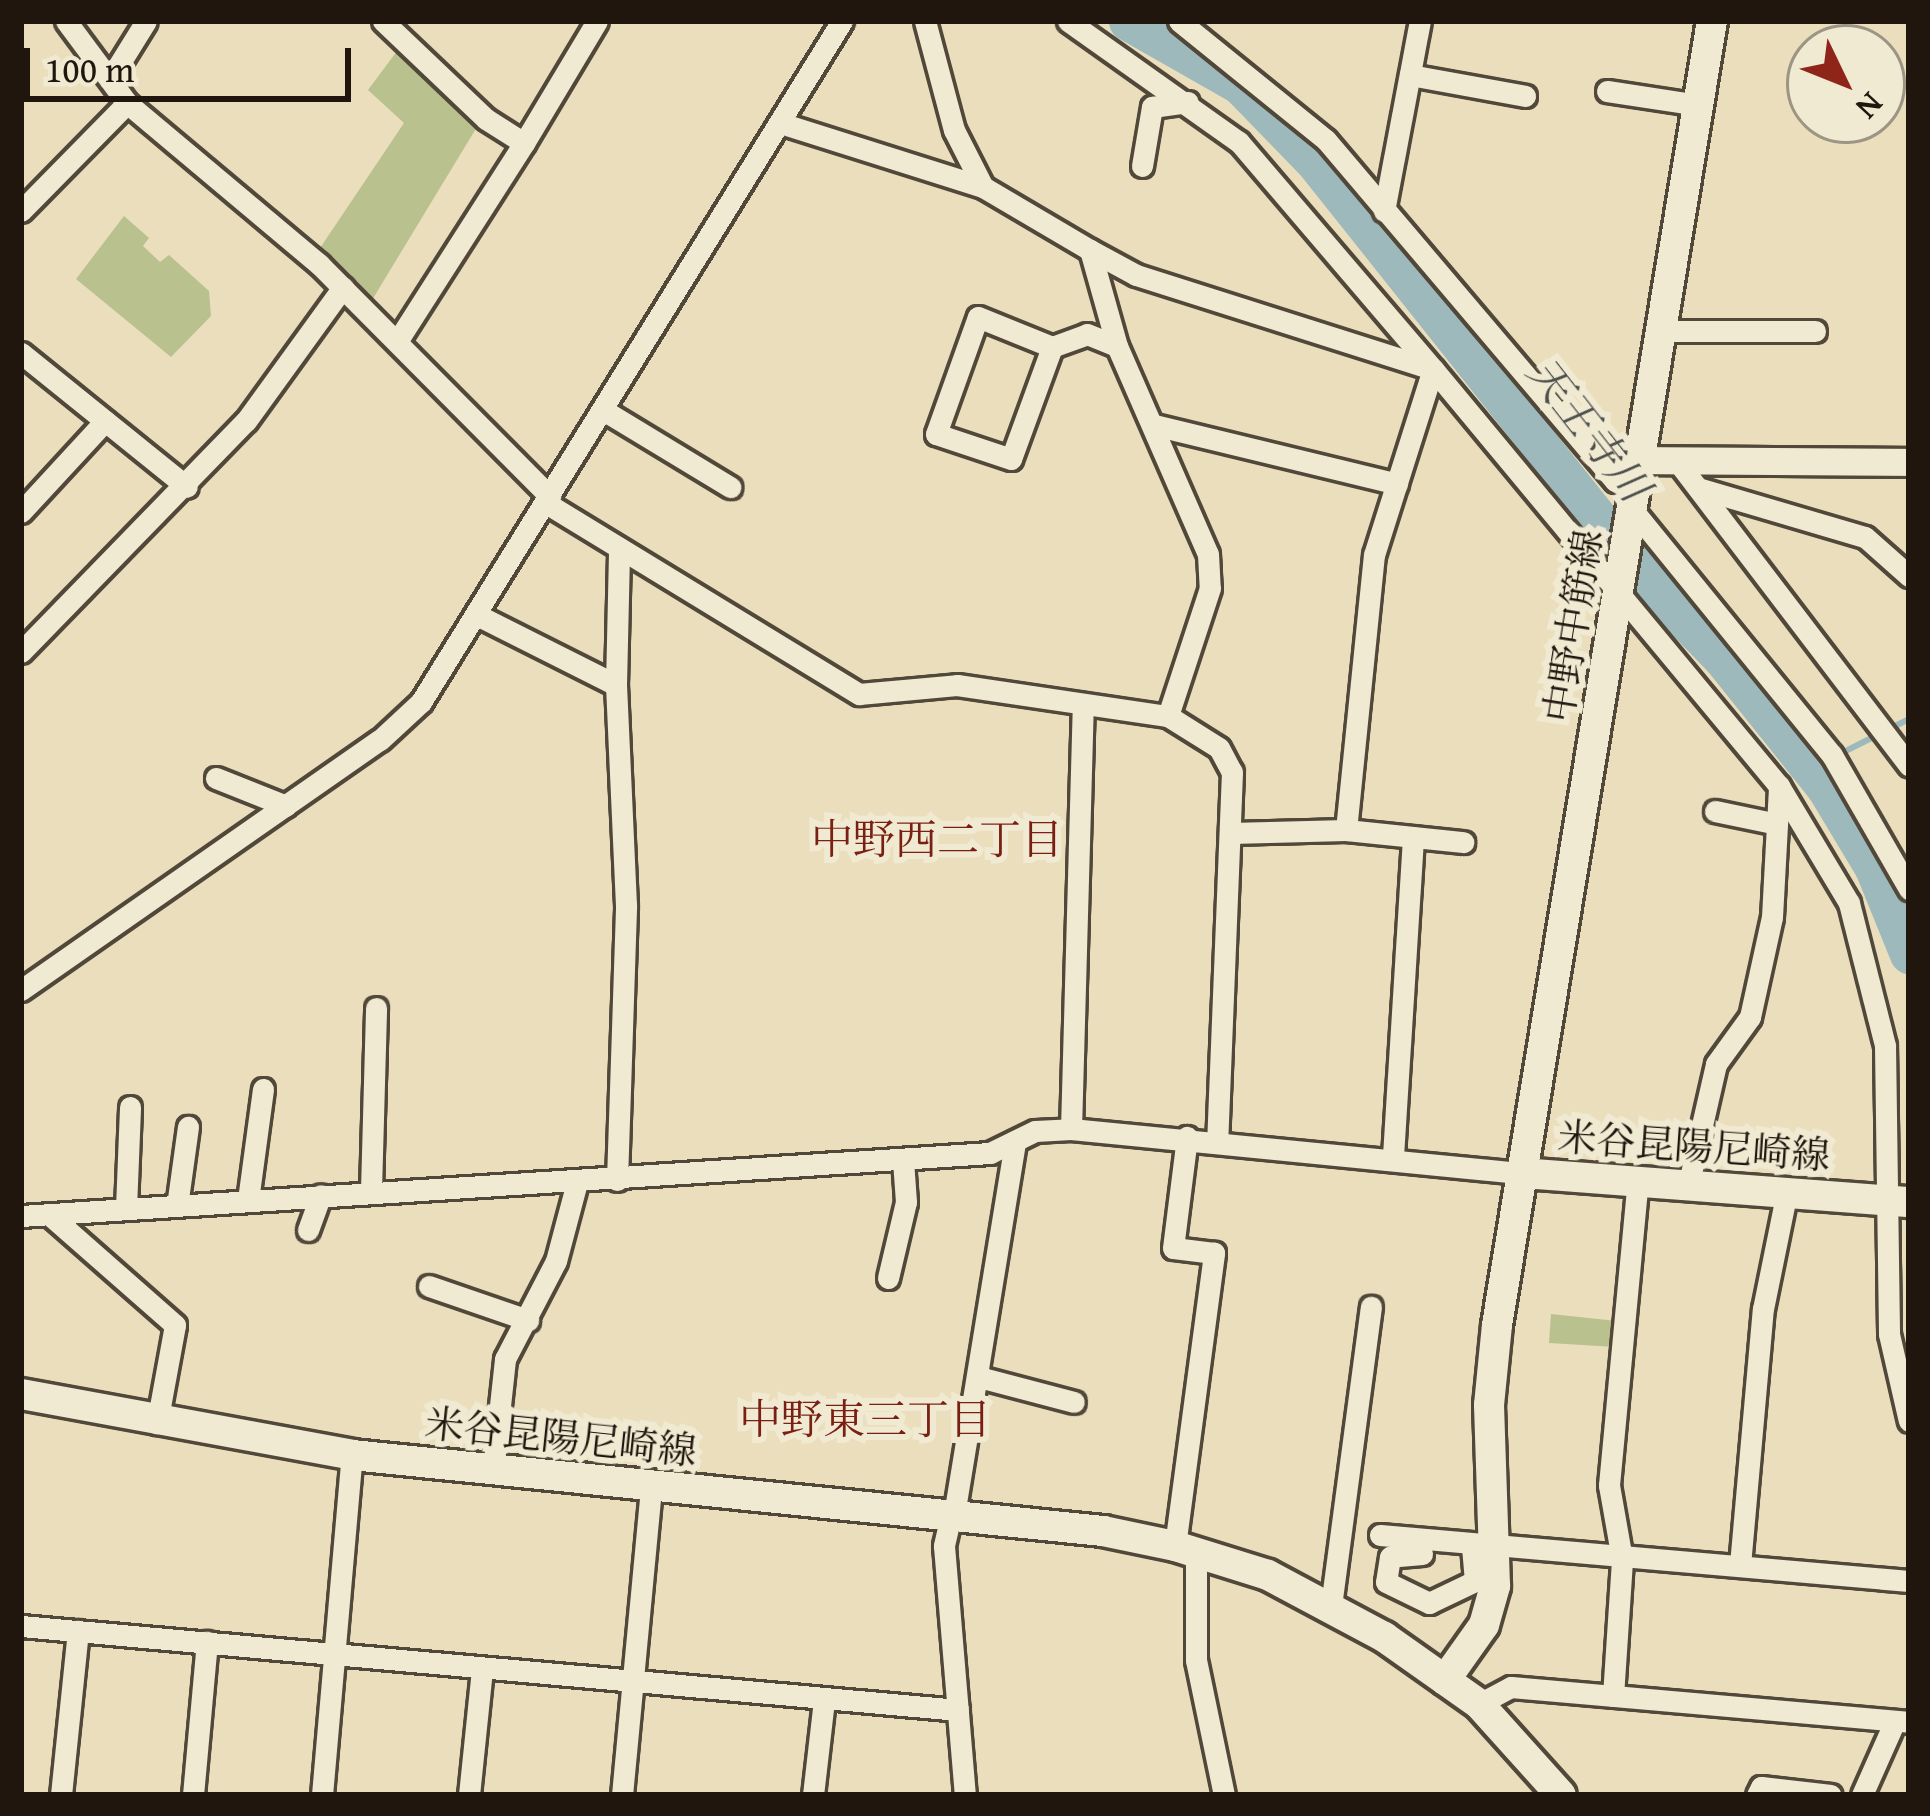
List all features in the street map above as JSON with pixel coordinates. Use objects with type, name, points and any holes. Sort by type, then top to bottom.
[{"type":"main road","name":"中野中筋線","points":[[1522,1173],[1712,21]]},
{"type":"main road","name":"米谷昆陽尼崎線","points":[[21,1394],[157,1423],[352,1455],[952,1515],[1186,1549],[1331,1606],[1445,1681],[1484,1625],[1481,1551],[1489,1405],[1522,1173],[1638,1178],[1897,1202]]},
{"type":"main road","points":[[1445,1681],[1479,1704],[1561,1795]]},
{"type":"street","points":[[66,21],[127,103],[343,287],[548,500],[619,548],[859,694],[957,685],[1168,716],[1227,759],[1231,833],[1217,1140]]},
{"type":"street","points":[[110,79],[146,21]]},
{"type":"street","points":[[383,21],[486,119],[524,143]]},
{"type":"street","points":[[398,340],[597,21]]},
{"type":"street","points":[[21,990],[399,724],[479,616],[842,21]]},
{"type":"street","points":[[925,21],[954,130],[983,187]]},
{"type":"street","points":[[1068,21],[1188,102],[1294,200],[1779,786],[1850,902],[1878,991],[1897,1202],[1889,1334],[1909,1420]]},
{"type":"street","points":[[1180,21],[1302,117],[1615,481],[1635,494],[1834,758],[1909,889]]},
{"type":"street","points":[[1384,211],[1420,21]]},
{"type":"street","points":[[1410,75],[1525,96]]},
{"type":"street","points":[[1607,91],[1698,105]]},
{"type":"street","points":[[1142,166],[1152,107],[1188,102]]},
{"type":"street","points":[[22,208],[127,103]]},
{"type":"street","points":[[780,123],[983,187],[1136,275],[1433,369]]},
{"type":"street","points":[[1090,250],[1117,346],[1208,554],[1210,588],[1168,716]]},
{"type":"street","points":[[21,652],[187,487],[343,287]]},
{"type":"street","points":[[1052,346],[1011,459],[936,434],[978,317],[1052,346],[1088,334],[1117,346]]},
{"type":"street","points":[[1661,332],[1789,322],[1815,331]]},
{"type":"street","points":[[21,353],[187,487]]},
{"type":"street","points":[[1346,830],[1362,628],[1397,484],[1433,369]]},
{"type":"street","points":[[603,410],[697,475],[730,487]]},
{"type":"street","points":[[21,512],[105,421]]},
{"type":"street","points":[[1154,425],[1397,484]]},
{"type":"street","points":[[1635,494],[1677,461],[1909,461]]},
{"type":"street","points":[[1677,461],[1909,766]]},
{"type":"street","points":[[1697,488],[1865,537],[1909,576]]},
{"type":"street","points":[[617,1180],[626,905],[616,685],[619,548]]},
{"type":"street","points":[[479,616],[616,685]]},
{"type":"street","points":[[1071,1130],[1083,704]]},
{"type":"street","points":[[216,778],[286,806]]},
{"type":"street","points":[[1689,1182],[1716,1064],[1750,1017],[1772,916],[1779,786]]},
{"type":"street","points":[[1714,811],[1777,824]]},
{"type":"street","points":[[1231,833],[1346,830],[1463,842]]},
{"type":"street","points":[[1394,1156],[1413,838]]},
{"type":"street","points":[[370,1190],[376,1008]]},
{"type":"street","points":[[248,1201],[263,1089]]},
{"type":"street","points":[[126,1208],[130,1107]]},
{"type":"street","points":[[177,1206],[188,1127]]},
{"type":"street","points":[[21,1216],[990,1153],[1015,1141],[1071,1130],[1394,1156],[1522,1173]]},
{"type":"street","points":[[1187,1137],[1173,1248],[1214,1253],[1186,1549],[1196,1660],[1224,1795]]},
{"type":"street","points":[[965,1795],[944,1546],[979,1377],[1015,1141]]},
{"type":"street","points":[[888,1278],[906,1202],[903,1160]]},
{"type":"street","points":[[1613,1696],[1622,1558],[1609,1485],[1638,1178]]},
{"type":"street","points":[[493,1470],[505,1359],[556,1261],[577,1182]]},
{"type":"street","points":[[1740,1565],[1763,1309],[1787,1191]]},
{"type":"street","points":[[308,1230],[321,1195]]},
{"type":"street","points":[[51,1216],[175,1325],[157,1423]]},
{"type":"street","points":[[429,1286],[528,1320]]},
{"type":"street","points":[[1331,1606],[1362,1458],[1359,1348],[1371,1307]]},
{"type":"street","points":[[979,1377],[1074,1402]]},
{"type":"street","points":[[322,1795],[352,1455]]},
{"type":"street","points":[[622,1795],[651,1487]]},
{"type":"street","points":[[1380,1535],[1481,1551],[1740,1565],[1909,1581]]},
{"type":"street","points":[[21,1626],[958,1710]]},
{"type":"street","points":[[61,1795],[77,1631]]},
{"type":"street","points":[[193,1795],[207,1642]]},
{"type":"street","points":[[469,1795],[482,1669]]},
{"type":"street","points":[[1479,1704],[1511,1688],[1902,1721],[1862,1795]]},
{"type":"street","points":[[813,1795],[824,1700]]},
{"type":"street","points":[[1757,1795],[1761,1786],[1831,1795]]},
{"type":"green space","points":[[400,47],[480,122],[372,300],[318,251],[404,123],[368,90]]},
{"type":"green space","points":[[124,216],[149,238],[143,246],[160,262],[169,255],[209,291],[211,316],[171,357],[76,279]]},
{"type":"green space","points":[[1551,1314],[1617,1321],[1615,1347],[1549,1343]]},
{"type":"waterway","name":"天王寺川","points":[[1128,21],[1240,85],[1315,162],[1652,586],[1723,659],[1826,788],[1874,868],[1909,954]]},
{"type":"waterway","points":[[1810,769],[1909,719]]},
{"type":"district","name":"中野西二丁目","points":[[937,839]]},
{"type":"district","name":"中野東三丁目","points":[[865,1419]]}]
